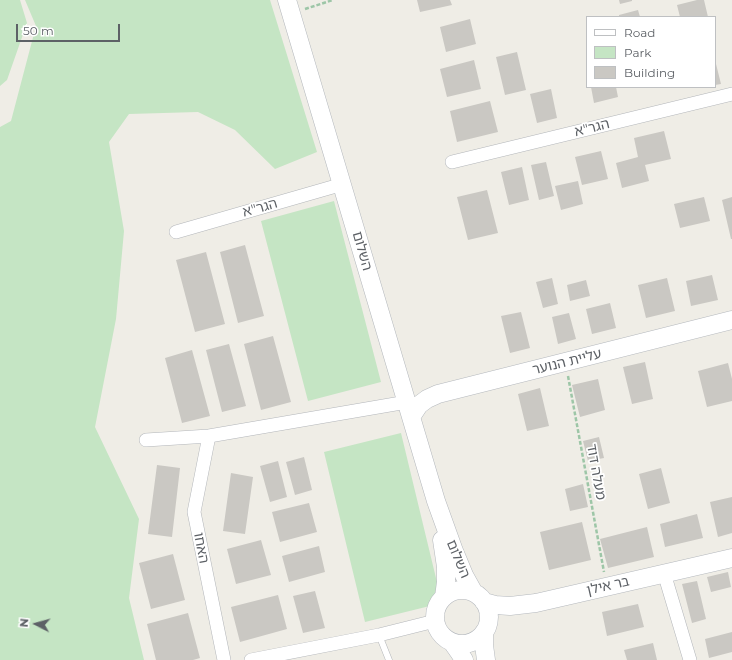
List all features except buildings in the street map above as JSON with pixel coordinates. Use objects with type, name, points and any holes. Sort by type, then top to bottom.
[{"type":"street","name":"השלום","points":[[289,7],[343,184],[436,502],[464,575],[479,597]]},
{"type":"street","name":"הגר\"א","points":[[452,162],[732,94]]},
{"type":"street","name":"הגר\"א","points":[[176,232],[343,184]]},
{"type":"street","name":"עליית הנוער","points":[[409,410],[438,394],[732,320]]},
{"type":"street","points":[[146,440],[209,436],[409,410]]},
{"type":"street","name":"האחו","points":[[209,436],[194,512],[224,660]]},
{"type":"street","name":"השלום","points":[[436,502],[446,567],[444,597]]},
{"type":"street","name":"בר אילן","points":[[479,597],[495,605],[510,606],[536,603],[732,558]]},
{"type":"street","points":[[664,573],[690,660]]},
{"type":"street","points":[[460,590],[469,591],[479,597],[488,610],[489,619],[487,628],[482,636],[474,642],[457,644],[442,636],[437,629],[435,621],[438,604],[444,597],[451,592],[460,590]]},
{"type":"street","points":[[260,659],[379,635],[435,621]]},
{"type":"street","points":[[484,632],[486,660]]},
{"type":"street","points":[[452,642],[464,660]]},
{"type":"lane","points":[[379,635],[389,660]]},
{"type":"path","points":[[289,7],[333,0]]},
{"type":"path","name":"מעלה דוד","points":[[566,362],[607,586]]},
{"type":"green space","points":[[0,0],[20,0],[27,23],[7,80],[0,86]]},
{"type":"green space","points":[[25,0],[270,0],[317,152],[275,169],[235,130],[198,112],[129,114],[109,142],[124,231],[116,319],[95,427],[139,519],[129,598],[144,660],[0,660],[0,127],[11,121],[36,26]]},
{"type":"green space","points":[[334,201],[381,382],[308,401],[261,221]]},
{"type":"green space","points":[[401,433],[442,603],[365,622],[324,452]]}]
